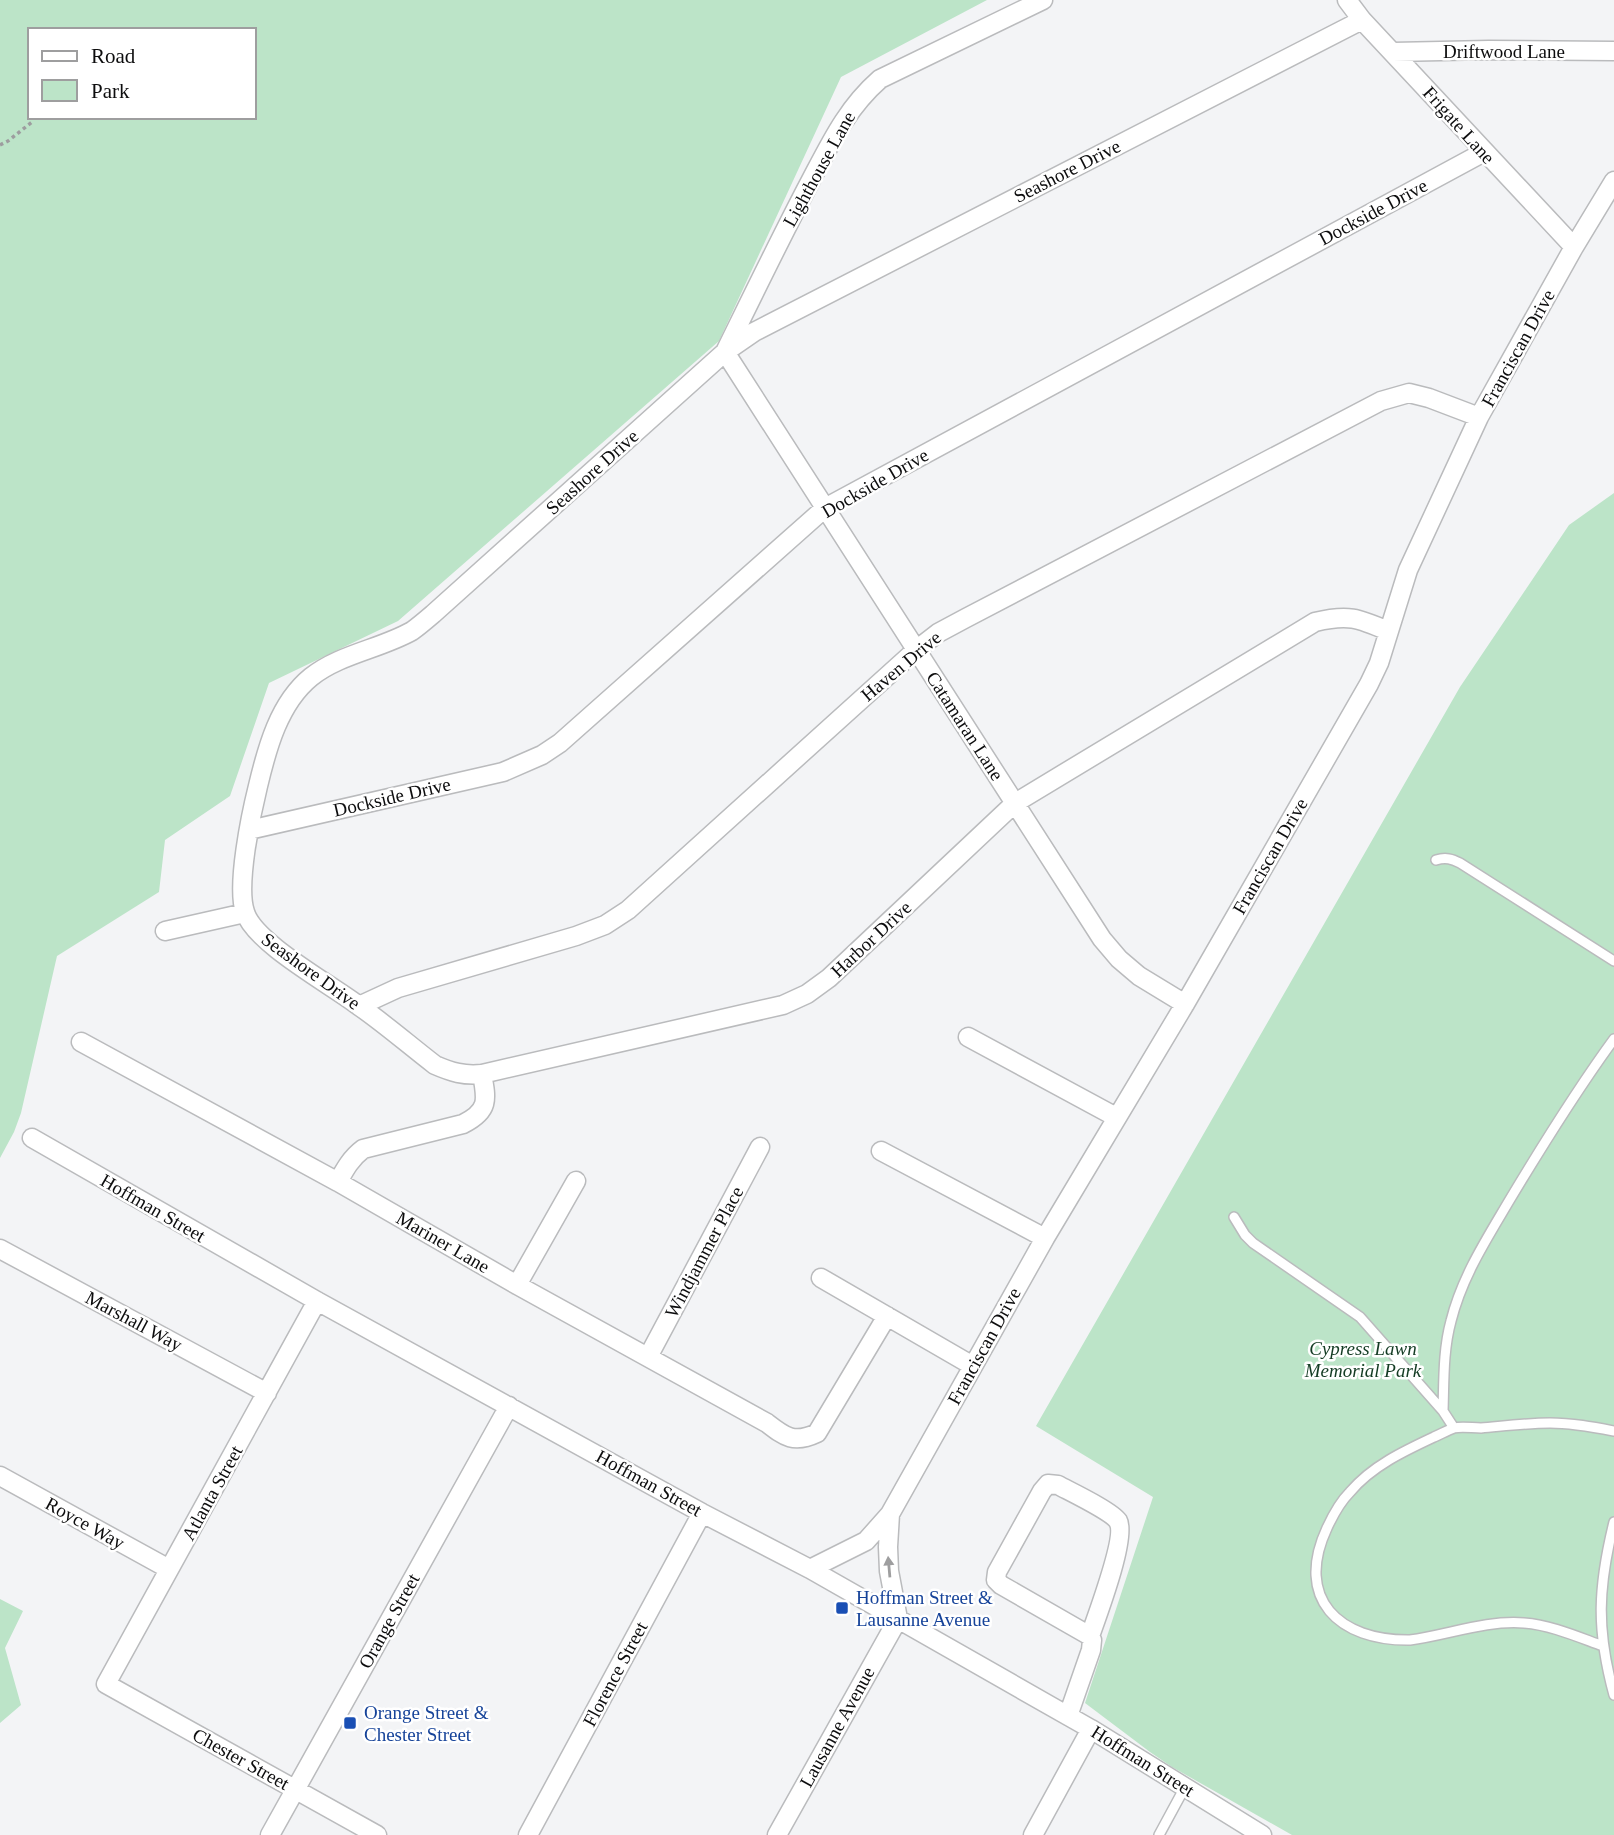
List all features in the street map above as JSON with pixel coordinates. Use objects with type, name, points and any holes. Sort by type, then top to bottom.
[{"type":"street","name":"Lighthouse Lane","points":[[724,352],[804,193],[849,111],[863,93],[880,79],[1043,0]]},
{"type":"street","name":"Frigate Lane","points":[[1347,0],[1362,20],[1483,152],[1574,247]]},
{"type":"street","name":"Seashore Drive","points":[[482,1074],[466,1076],[435,1065],[359,1006],[273,946],[253,928],[245,913],[242,891],[249,830],[262,770],[284,708],[296,691],[328,666],[413,630],[724,352],[754,332],[1362,20]]},
{"type":"street","name":"Driftwood Lane","points":[[1393,52],[1614,51]]},
{"type":"street","name":"Dockside Drive","points":[[249,830],[503,772],[542,755],[560,743],[825,508],[1483,152]]},
{"type":"street","name":"Franciscan Drive","points":[[810,1569],[866,1541],[890,1514],[1045,1238],[1185,1004],[1368,684],[1379,663],[1408,570],[1479,417],[1614,181]]},
{"type":"street","name":"Catamaran Lane","points":[[724,352],[1102,939],[1139,976],[1185,1004]]},
{"type":"street","name":"Haven Drive","points":[[359,1006],[398,988],[605,925],[628,910],[916,650],[966,618],[1381,401],[1409,393],[1479,417]]},
{"type":"street","name":"Harbor Drive","points":[[482,1074],[783,1005],[807,994],[830,978],[1015,803],[1315,622],[1334,617],[1360,619],[1388,631]]},
{"type":"street","points":[[165,932],[245,913]]},
{"type":"street","points":[[968,1037],[1116,1117]]},
{"type":"street","name":"Mariner Lane","points":[[80,1042],[338,1182],[793,1439],[806,1438],[817,1433],[887,1316]]},
{"type":"street","points":[[338,1182],[348,1164],[363,1149],[463,1124],[474,1118],[482,1111],[485,1101],[482,1074]]},
{"type":"street","name":"Hoffman Street","points":[[32,1139],[317,1301],[702,1513],[810,1569],[1091,1729],[1262,1835]]},
{"type":"street","name":"Windjammer Place","points":[[648,1357],[760,1147]]},
{"type":"street","points":[[881,1151],[1045,1238]]},
{"type":"street","points":[[517,1285],[576,1181]]},
{"type":"street","name":"Marshall Way","points":[[0,1249],[267,1393]]},
{"type":"street","points":[[821,1278],[973,1366]]},
{"type":"street","name":"Atlanta Street","points":[[106,1684],[317,1301]]},
{"type":"street","name":"Orange Street","points":[[270,1835],[509,1406]]},
{"type":"street","name":"Royce Way","points":[[0,1476],[169,1569]]},
{"type":"street","points":[[1068,1716],[1091,1650],[1090,1636],[1121,1531],[1120,1524],[1111,1515],[1058,1485],[1048,1484],[997,1572],[996,1580],[1090,1636]]},
{"type":"street","name":"Florence Street","points":[[528,1835],[702,1513]]},
{"type":"street","name":"Franciscan Drive","points":[[890,1514],[889,1570],[898,1619]]},
{"type":"street","name":"Lausanne Avenue","points":[[777,1835],[898,1619]]},
{"type":"street","name":"Chester Street","points":[[106,1684],[377,1835]]},
{"type":"street","points":[[1033,1835],[1091,1729]]},
{"type":"lane","points":[[1436,860],[1444,858],[1461,863],[1614,961]]},
{"type":"lane","points":[[1443,1412],[1450,1323],[1475,1258],[1536,1156],[1614,1040]]},
{"type":"lane","points":[[1234,1217],[1254,1243],[1365,1321],[1454,1428]]},
{"type":"lane","points":[[1603,1646],[1558,1630],[1519,1622],[1479,1626],[1410,1640],[1369,1636],[1338,1620],[1321,1600],[1315,1575],[1319,1548],[1330,1521],[1348,1493],[1392,1458],[1454,1428],[1550,1423],[1614,1431]]},
{"type":"lane","points":[[1614,1522],[1601,1581],[1600,1617],[1603,1646],[1614,1695]]},
{"type":"lane","points":[[1159,1835],[1185,1787]]},
{"type":"path","points":[[0,145],[32,122]]},
{"type":"green space","points":[[0,0],[987,0],[841,77],[719,341],[398,621],[269,683],[230,796],[165,840],[159,892],[57,956],[21,1113],[0,1158]]},
{"type":"green space","name":"Cypress Lawn Memorial Park","points":[[1614,493],[1614,1835],[1292,1835],[1172,1767],[1085,1703],[1153,1497],[1036,1426],[1460,687],[1569,525]]},
{"type":"green space","points":[[0,1599],[23,1611],[5,1648],[21,1705],[0,1723]]},
{"type":"place","name":"Hoffman Street & Lausanne Avenue","points":[[842,1608]]},
{"type":"place","name":"Orange Street & Chester Street","points":[[350,1723]]}]
